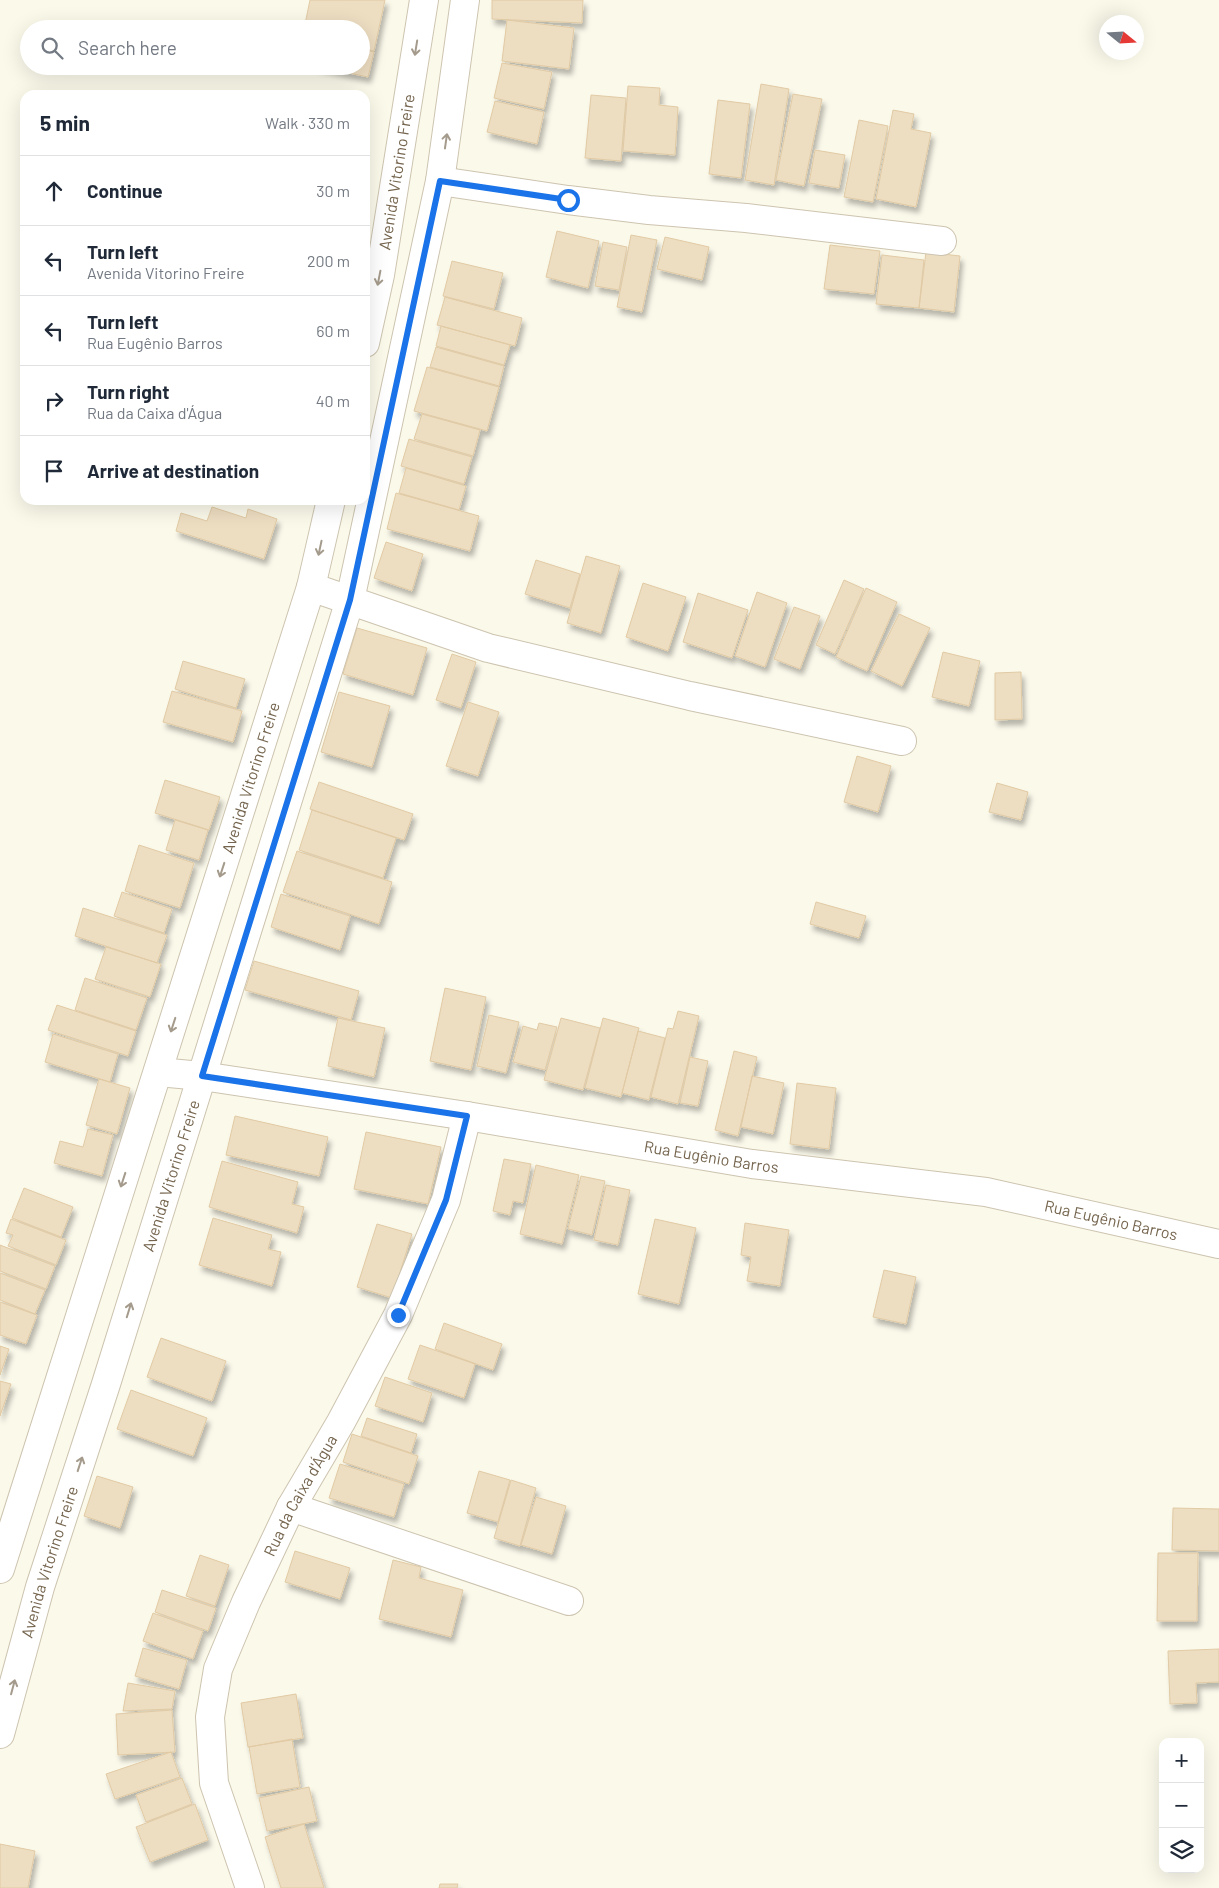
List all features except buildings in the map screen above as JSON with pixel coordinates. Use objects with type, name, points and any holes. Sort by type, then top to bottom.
[{"type":"street","name":"Avenida Vitorino Freire","points":[[370,320],[380,274],[424,0]]},
{"type":"street","name":"Avenida Vitorino Freire","points":[[0,1734],[40,1587],[109,1375],[350,600],[440,181],[465,0]]},
{"type":"street","points":[[440,181],[640,209],[746,218],[942,240]]},
{"type":"street","name":"Avenida Vitorino Freire","points":[[0,1569],[312,587],[330,505]]},
{"type":"street","points":[[312,587],[488,648],[690,696],[902,741]]},
{"type":"street","name":"Rua Eugênio Barros","points":[[158,1072],[202,1076],[467,1116],[752,1164],[986,1192],[1219,1244]]},
{"type":"street","name":"Rua da Caixa d'Água","points":[[250,1888],[214,1784],[210,1717],[218,1669],[246,1602],[291,1507],[341,1422],[398,1315],[446,1200],[467,1116]]},
{"type":"street","points":[[291,1507],[569,1601]]},
{"type":"route","points":[[398,1315],[418,1271],[446,1200],[467,1116],[202,1076],[350,600],[440,181],[568,200]]}]
